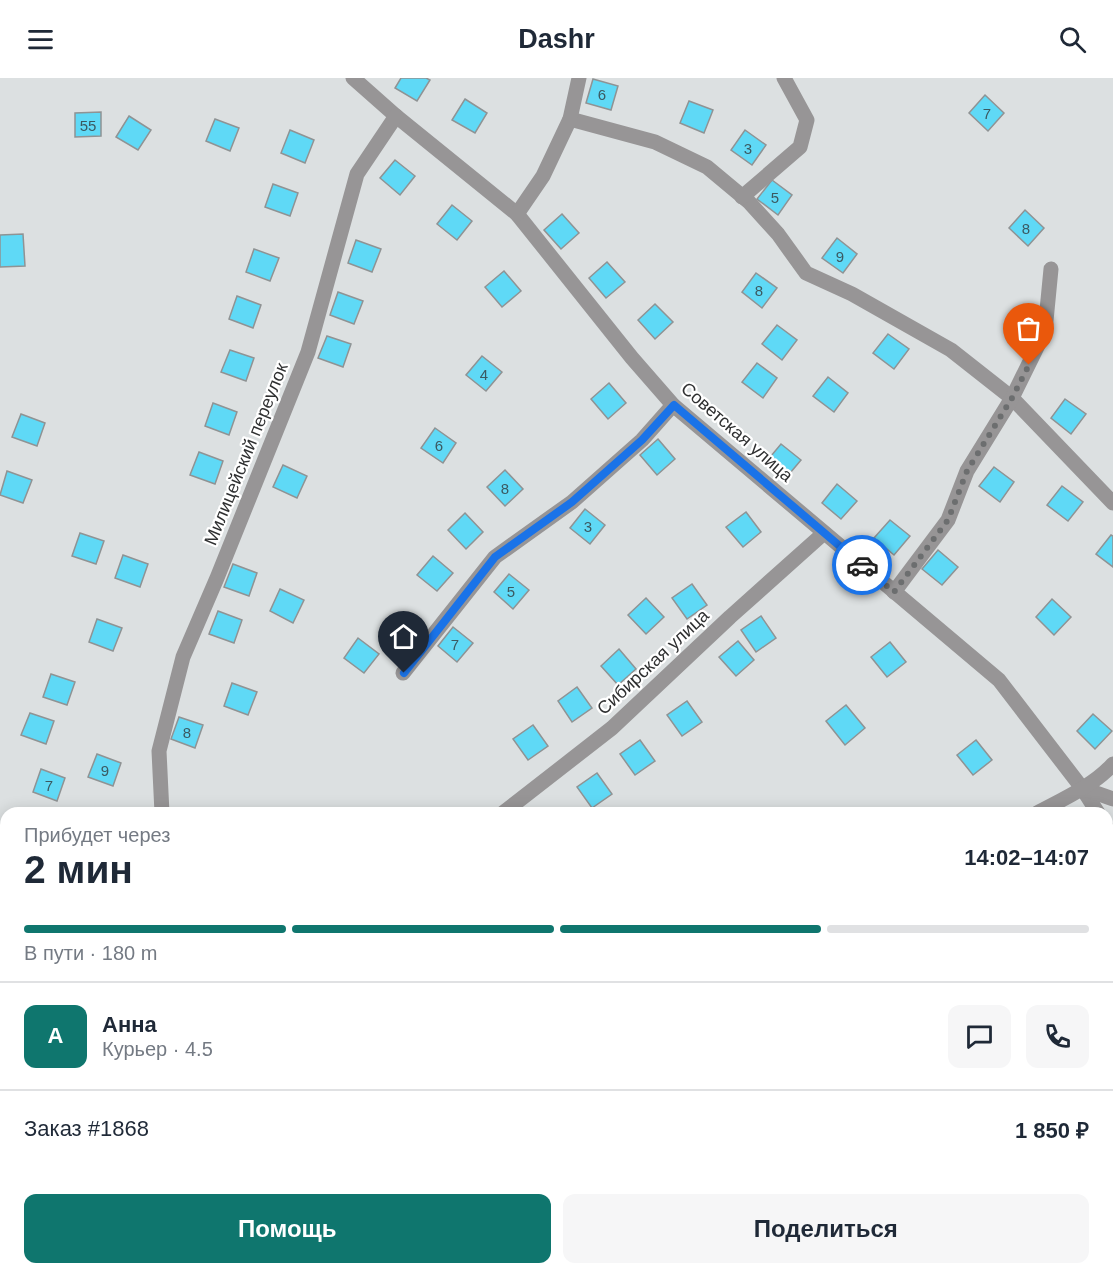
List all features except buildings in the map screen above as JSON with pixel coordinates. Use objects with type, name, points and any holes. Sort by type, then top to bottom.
[{"type":"street","name":"Советская улица","points":[[353,78],[396,116],[517,214],[632,358],[674,405],[999,680],[1094,807]]},
{"type":"street","points":[[517,214],[543,176],[570,119],[579,78]]},
{"type":"street","points":[[742,197],[800,147],[807,120],[784,78]]},
{"type":"street","name":"Милицейский переулок","points":[[162,807],[159,751],[183,657],[308,352],[357,174],[396,116]]},
{"type":"street","points":[[570,119],[655,142],[707,167],[742,197],[778,234],[806,273],[852,294],[951,350],[1012,398],[1113,503]]},
{"type":"street","points":[[894,592],[948,520],[967,471],[1012,398],[1045,331],[1051,269]]},
{"type":"street","points":[[404,673],[495,557],[572,502],[642,440],[674,405]]},
{"type":"street","name":"Сибирская улица","points":[[511,807],[612,728],[730,617],[824,533]]},
{"type":"street","points":[[1048,807],[1082,788],[1113,764]]},
{"type":"street","points":[[1082,788],[1113,799]]},
{"type":"way so far","points":[[862,565],[894,592],[948,520],[967,471],[1012,398],[1029,365]]},
{"type":"route","points":[[404,673],[495,557],[572,502],[642,440],[674,405],[862,565]]}]
